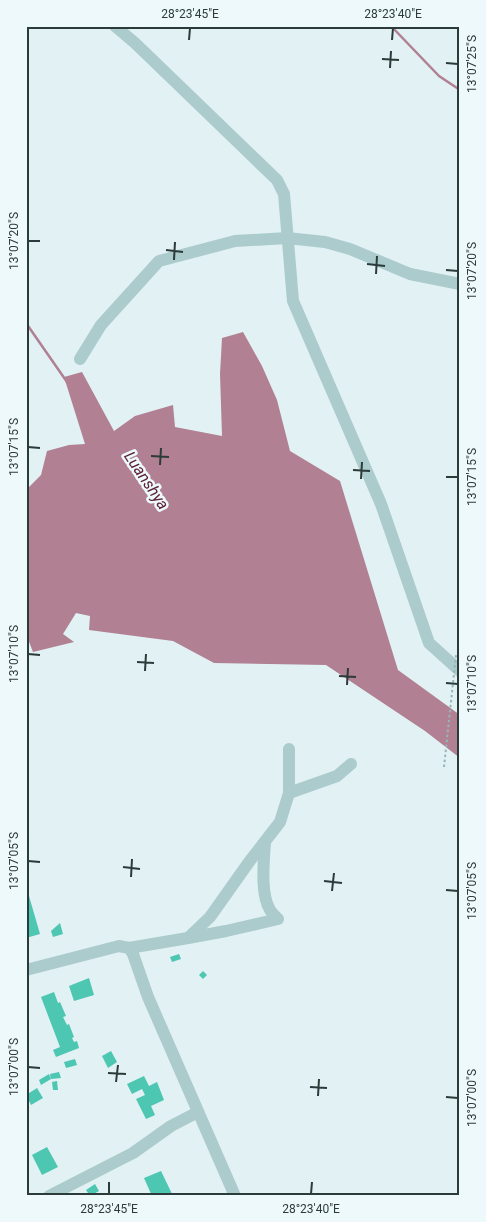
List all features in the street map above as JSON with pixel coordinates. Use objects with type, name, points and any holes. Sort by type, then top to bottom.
[{"type":"street","points":[[115,26],[277,180],[284,194],[293,301],[381,504],[429,643],[460,671]]},
{"type":"street","points":[[80,359],[102,325],[159,261],[235,241],[287,238],[325,242],[350,249],[410,274],[460,284]]},
{"type":"street","points":[[188,938],[210,917],[280,822],[289,793],[289,749]]},
{"type":"street","points":[[289,793],[337,776],[351,764]]},
{"type":"street","points":[[26,970],[119,946],[129,948],[188,938],[278,919],[270,910],[266,895],[263,876],[265,842]]},
{"type":"street","points":[[129,948],[133,954],[148,997],[235,1196]]},
{"type":"street","points":[[49,1196],[133,1153],[171,1126],[198,1112]]},
{"type":"path","points":[[444,767],[456,656]]},
{"type":"water","points":[[243,332],[262,366],[277,400],[290,451],[340,481],[398,670],[460,715],[460,758],[425,731],[326,665],[214,663],[173,641],[89,630],[90,616],[76,613],[63,634],[74,642],[33,652],[26,634],[26,490],[41,475],[47,451],[69,445],[85,444],[64,377],[82,372],[114,431],[135,416],[173,405],[175,427],[222,436],[220,374],[222,338]]},
{"type":"building","points":[[29,896],[40,934],[26,938],[26,897]]},
{"type":"building","points":[[60,923],[63,934],[53,937],[51,931]]},
{"type":"building","points":[[179,954],[181,959],[172,962],[170,957]]},
{"type":"building","points":[[203,971],[207,975],[203,979],[199,975]]},
{"type":"building","points":[[89,978],[94,995],[74,1001],[69,986]]},
{"type":"building","points":[[54,992],[66,1016],[63,1017],[67,1025],[69,1024],[74,1037],[72,1038],[74,1042],[77,1041],[79,1048],[56,1057],[53,1050],[60,1047],[41,997]]},
{"type":"building","points":[[111,1051],[117,1062],[108,1068],[102,1056]]},
{"type":"building","points":[[75,1059],[77,1065],[66,1068],[64,1062]]},
{"type":"building","points":[[59,1072],[61,1078],[51,1079],[50,1074]]},
{"type":"building","points":[[49,1074],[51,1079],[41,1085],[39,1080]]},
{"type":"building","points":[[144,1076],[149,1086],[157,1082],[164,1100],[151,1106],[155,1115],[146,1119],[136,1099],[145,1095],[142,1089],[132,1094],[127,1084]]},
{"type":"building","points":[[57,1081],[58,1090],[53,1090],[52,1082]]},
{"type":"building","points":[[37,1088],[43,1098],[31,1105],[26,1095]]},
{"type":"building","points":[[47,1147],[58,1167],[42,1175],[32,1155]]},
{"type":"building","points":[[161,1171],[173,1196],[152,1196],[144,1178]]},
{"type":"building","points":[[95,1184],[99,1191],[90,1196],[86,1190]]},
{"type":"waterway","name":"Luanshya","points":[[391,26],[439,76],[460,90]]},
{"type":"waterway","name":"Luanshya","points":[[26,323],[67,382]]}]
